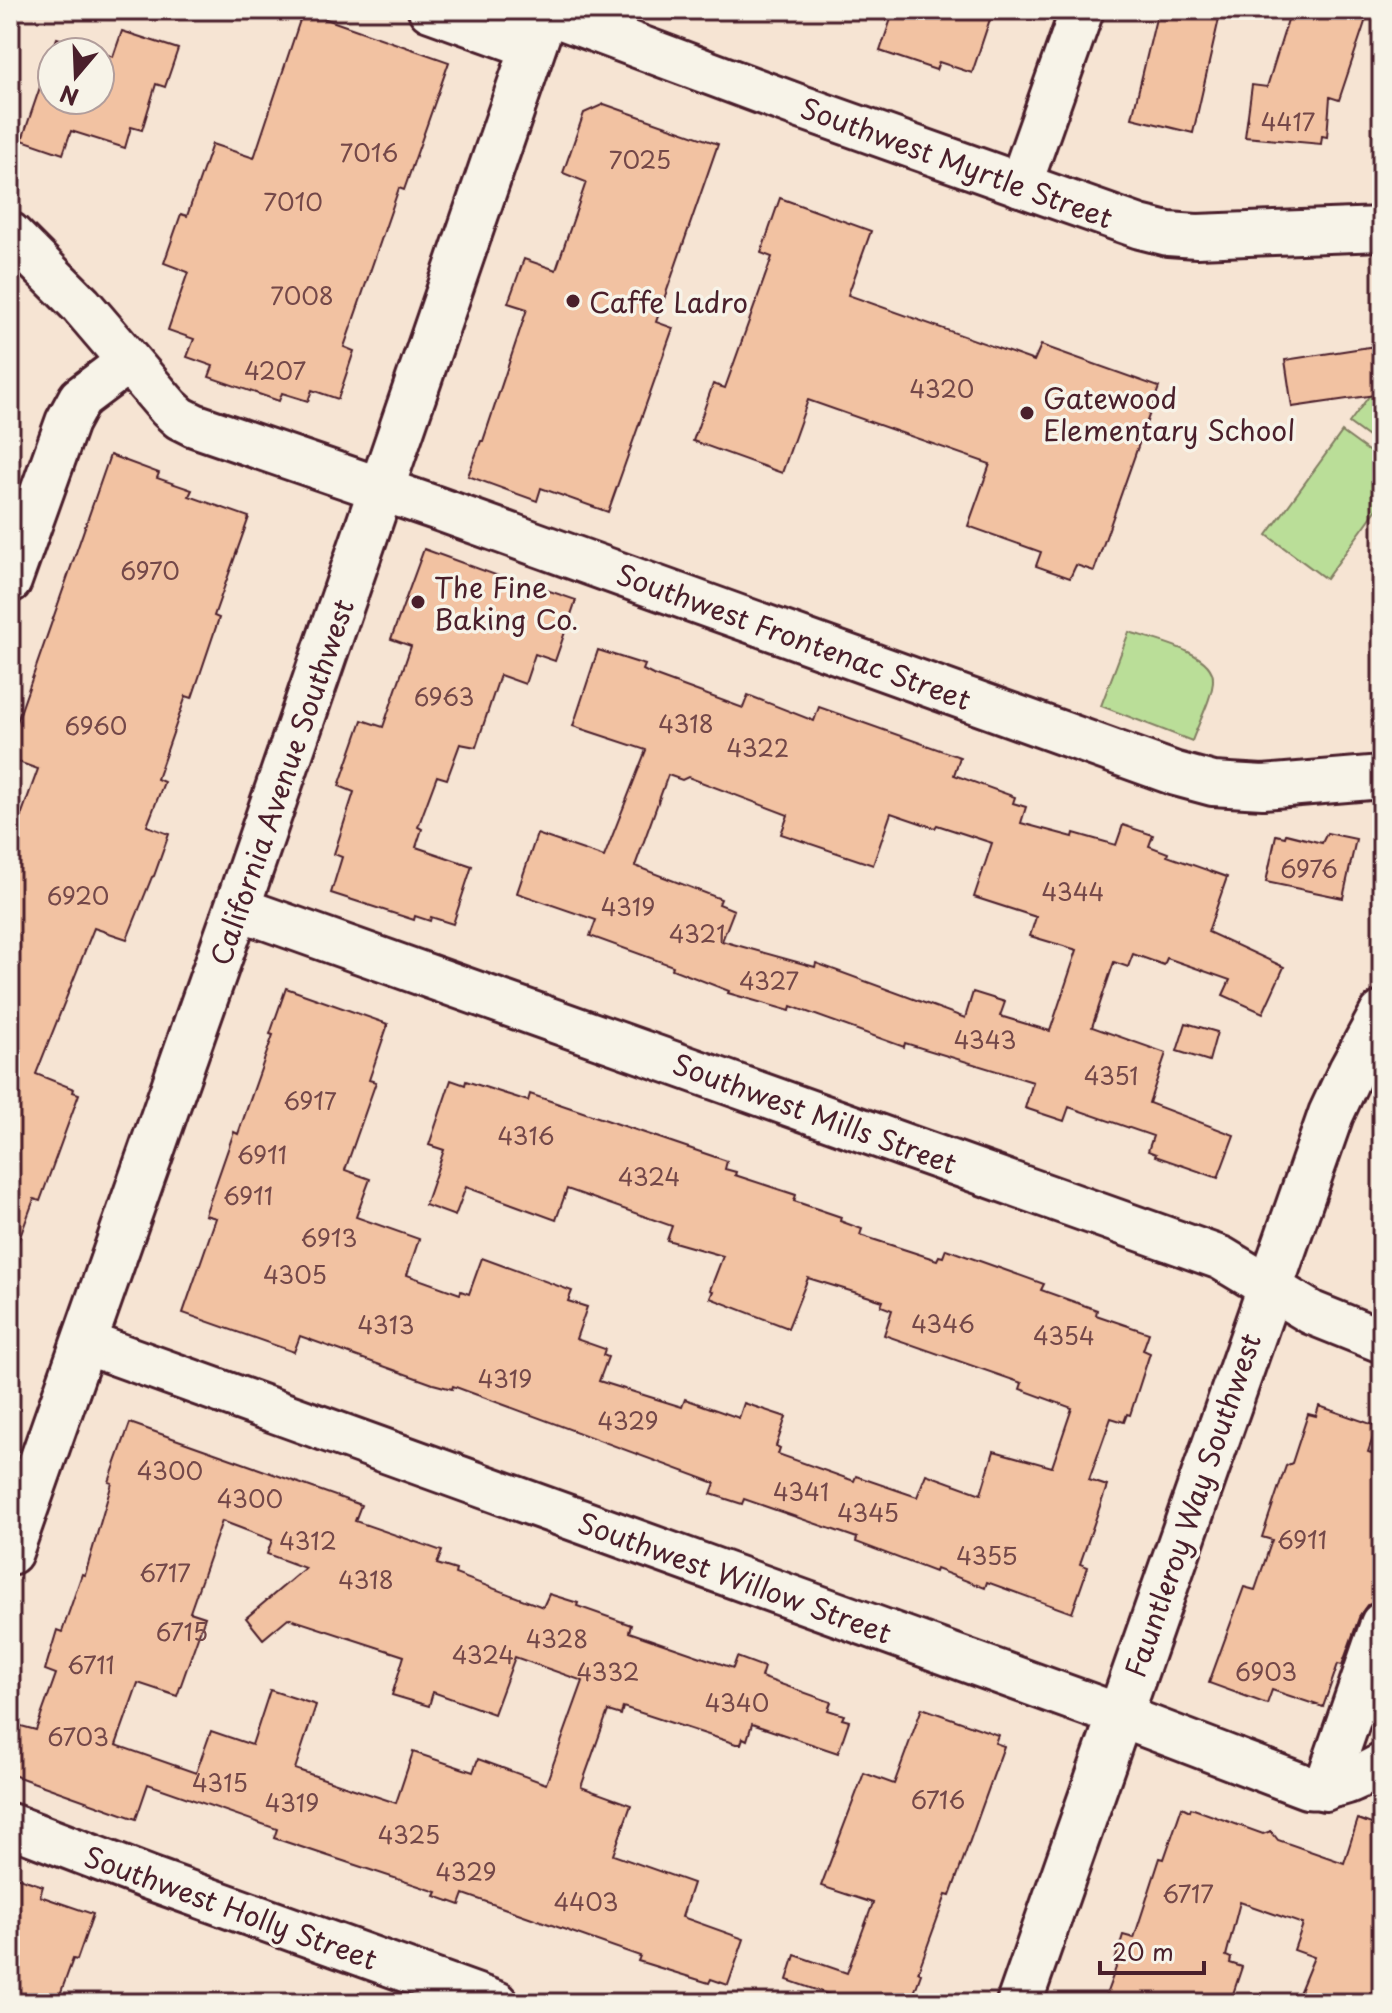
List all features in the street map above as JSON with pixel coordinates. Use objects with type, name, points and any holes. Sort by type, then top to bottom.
[{"type":"main road","name":"California Avenue Southwest","points":[[10,1552],[86,1343],[542,23]]},
{"type":"main road","name":"Fauntleroy Way Southwest","points":[[1019,2003],[1331,1114],[1382,1014]]},
{"type":"street","name":"Southwest Myrtle Street","points":[[430,10],[542,23],[801,107],[1140,227],[1168,234],[1197,236],[1379,221]]},
{"type":"street","points":[[1020,185],[1082,10]]},
{"type":"street","name":"Southwest Frontenac Street","points":[[10,234],[81,305],[180,418],[1176,774],[1213,784],[1263,787],[1382,777]]},
{"type":"street","points":[[10,581],[67,422],[80,398],[128,362]]},
{"type":"street","name":"Southwest Mills Street","points":[[237,908],[1221,1258],[1312,1313],[1382,1341]]},
{"type":"street","name":"Southwest Willow Street","points":[[86,1343],[1118,1715],[1307,1787],[1325,1789]]},
{"type":"street","points":[[1325,1789],[1382,1624]]},
{"type":"street","points":[[1325,1789],[1348,1784],[1382,1765]]},
{"type":"street","name":"Southwest Holly Street","points":[[10,1825],[479,2000]]},
{"type":"green space","points":[[1382,379],[1382,447],[1349,423]]},
{"type":"green space","points":[[1342,432],[1382,461],[1382,502],[1326,579],[1267,535]]},
{"type":"green space","points":[[1129,632],[1193,654],[1211,670],[1211,694],[1192,741],[1101,706]]},
{"type":"building","points":[[894,10],[993,10],[972,73],[939,62],[936,70],[880,51]]},
{"type":"building","points":[[1158,10],[1221,10],[1193,133],[1132,118]]},
{"type":"building","points":[[1291,10],[1369,10],[1339,100],[1330,97],[1327,137],[1322,136],[1321,144],[1245,137],[1252,85],[1267,87]]},
{"type":"building","points":[[303,11],[449,62],[404,190],[399,188],[344,347],[354,351],[338,399],[312,390],[308,401],[282,393],[279,401],[209,377],[213,366],[187,357],[194,339],[168,330],[188,272],[164,263],[181,214],[187,216],[212,144],[254,158]]},
{"type":"building","points":[[122,31],[178,49],[165,87],[156,84],[142,130],[131,127],[125,148],[71,131],[63,154],[22,140],[36,99],[36,116],[116,116],[116,48]]},
{"type":"building","points":[[604,104],[718,144],[656,322],[673,328],[608,512],[541,488],[537,501],[468,476],[483,441],[527,309],[508,303],[524,259],[556,270],[586,182],[563,173],[584,113]]},
{"type":"building","points":[[780,198],[871,231],[848,295],[1034,361],[1041,345],[1159,387],[1094,571],[1076,565],[1070,578],[1036,566],[1041,552],[968,526],[990,464],[808,400],[782,473],[693,441],[713,384],[725,388],[772,257],[761,253]]},
{"type":"building","points":[[1382,345],[1382,394],[1292,407],[1285,360]]},
{"type":"building","points":[[110,455],[159,473],[157,478],[192,490],[189,496],[249,517],[214,616],[219,618],[192,698],[186,696],[157,779],[164,782],[147,826],[169,834],[154,876],[127,939],[94,928],[36,1074],[74,1089],[73,1092],[79,1094],[40,1201],[34,1199],[13,1256],[10,1256],[10,846],[38,769],[10,759],[10,742]]},
{"type":"building","points":[[424,549],[534,589],[535,586],[576,600],[555,661],[535,654],[525,684],[500,675],[476,747],[460,744],[447,779],[437,776],[418,827],[422,829],[416,847],[472,866],[453,924],[431,917],[430,921],[415,916],[414,920],[331,893],[342,857],[334,854],[354,792],[339,786],[362,720],[383,727],[411,646],[391,639]]},
{"type":"building","points":[[598,650],[645,665],[643,670],[653,675],[743,708],[748,695],[814,721],[819,707],[960,757],[954,775],[1015,797],[1013,803],[1026,807],[1021,823],[1116,845],[1123,825],[1153,835],[1149,846],[1168,853],[1167,856],[1227,877],[1208,932],[1284,967],[1263,1013],[1223,995],[1230,980],[1167,958],[1164,965],[1133,954],[1128,967],[1114,962],[1092,1027],[1166,1053],[1149,1103],[1234,1135],[1218,1178],[1155,1156],[1148,1151],[1153,1136],[1069,1107],[1064,1121],[1025,1108],[1033,1082],[905,1043],[904,1047],[791,1006],[790,1011],[728,993],[672,969],[673,966],[590,936],[596,920],[517,893],[537,834],[604,857],[646,750],[573,726]],"holes":[[[668,775],[682,780],[688,777],[788,815],[781,834],[873,865],[891,813],[992,843],[974,897],[1036,917],[1030,936],[1077,950],[1050,1031],[1000,1016],[1005,1002],[973,992],[965,1018],[816,963],[815,967],[722,941],[734,910],[719,904],[721,899],[635,866]]]},
{"type":"building","points":[[1327,833],[1356,839],[1343,898],[1266,882],[1276,835],[1285,837],[1286,834],[1322,843]]},
{"type":"building","points":[[286,988],[388,1024],[369,1080],[376,1082],[345,1170],[370,1179],[356,1217],[419,1239],[407,1275],[460,1294],[461,1291],[469,1294],[482,1258],[572,1291],[568,1301],[587,1307],[576,1339],[605,1349],[603,1355],[608,1357],[599,1381],[682,1407],[685,1399],[739,1418],[744,1403],[786,1417],[776,1446],[780,1448],[778,1454],[854,1481],[856,1476],[917,1497],[926,1474],[981,1494],[994,1451],[1052,1467],[1072,1408],[1020,1389],[1022,1383],[884,1335],[892,1310],[881,1306],[883,1301],[808,1278],[788,1328],[710,1298],[723,1256],[667,1240],[672,1226],[567,1189],[556,1220],[466,1187],[455,1216],[425,1205],[444,1150],[429,1145],[451,1080],[465,1085],[466,1081],[528,1101],[530,1094],[727,1161],[725,1169],[736,1172],[735,1175],[796,1195],[794,1201],[841,1217],[840,1221],[862,1229],[860,1235],[937,1260],[939,1256],[943,1257],[946,1249],[1044,1284],[1041,1290],[1097,1310],[1096,1315],[1149,1333],[1143,1350],[1150,1353],[1130,1415],[1127,1414],[1124,1422],[1111,1418],[1089,1480],[1107,1486],[1080,1564],[1088,1567],[1072,1613],[987,1582],[985,1588],[936,1569],[935,1572],[856,1542],[857,1538],[744,1499],[742,1504],[711,1494],[715,1483],[453,1386],[452,1389],[433,1384],[300,1336],[294,1352],[183,1313],[216,1218],[205,1215],[234,1132],[238,1134]]},
{"type":"building","points":[[1186,1023],[1217,1032],[1209,1061],[1177,1051]]},
{"type":"building","points":[[1319,1406],[1377,1426],[1368,1452],[1382,1457],[1382,1601],[1367,1605],[1360,1615],[1323,1707],[1272,1690],[1267,1704],[1209,1683],[1244,1587],[1255,1590],[1272,1540],[1262,1537],[1286,1466],[1292,1463],[1308,1414],[1316,1416]]},
{"type":"building","points":[[130,1423],[361,1505],[355,1521],[442,1551],[437,1564],[456,1570],[455,1574],[543,1607],[549,1594],[578,1603],[577,1606],[631,1625],[629,1632],[733,1668],[737,1657],[764,1667],[761,1677],[831,1702],[828,1710],[844,1715],[842,1719],[849,1721],[838,1753],[752,1724],[747,1740],[743,1738],[741,1744],[736,1744],[623,1707],[621,1715],[608,1711],[581,1787],[631,1805],[613,1855],[693,1883],[682,1917],[744,1939],[728,1985],[711,1979],[709,1983],[638,1961],[640,1956],[464,1894],[460,1905],[435,1896],[437,1892],[274,1838],[277,1829],[148,1784],[136,1819],[10,1774],[10,1723],[36,1730],[56,1674],[45,1670],[57,1630],[62,1632],[82,1574],[85,1575],[112,1483],[109,1482]],"holes":[[[222,1521],[272,1540],[267,1554],[305,1568],[246,1618],[263,1639],[288,1618],[404,1656],[392,1695],[429,1706],[433,1692],[494,1714],[515,1657],[583,1681],[546,1784],[478,1759],[473,1772],[413,1752],[396,1803],[295,1769],[316,1705],[270,1690],[252,1745],[211,1731],[196,1773],[116,1745],[138,1683],[177,1696],[205,1617],[190,1612]]]},
{"type":"building","points":[[922,1708],[998,1735],[995,1743],[1004,1746],[950,1896],[946,1895],[918,1972],[921,1974],[913,1996],[920,1998],[919,2003],[831,2003],[833,1996],[787,1980],[795,1955],[847,1973],[873,1903],[821,1886],[864,1773],[894,1784]]},
{"type":"building","points":[[1182,1807],[1263,1834],[1271,1831],[1278,1840],[1344,1863],[1358,1819],[1382,1828],[1382,1969],[1368,2003],[1295,2003],[1314,1957],[1294,1950],[1303,1924],[1240,1902],[1226,1956],[1231,1958],[1230,1963],[1242,1967],[1230,2003],[1103,2003],[1118,1962],[1115,1961],[1123,1935],[1134,1938],[1160,1858],[1164,1859]]},
{"type":"building","points":[[10,1875],[43,1886],[40,1896],[93,1914],[77,1960],[73,1959],[57,2003],[10,2003]]},
{"type":"place","name":"Caffe Ladro","points":[[573,301]]},
{"type":"place","name":"Gatewood Elementary School","points":[[1027,413]]},
{"type":"place","name":"The Fine Baking Co.","points":[[418,602]]}]
